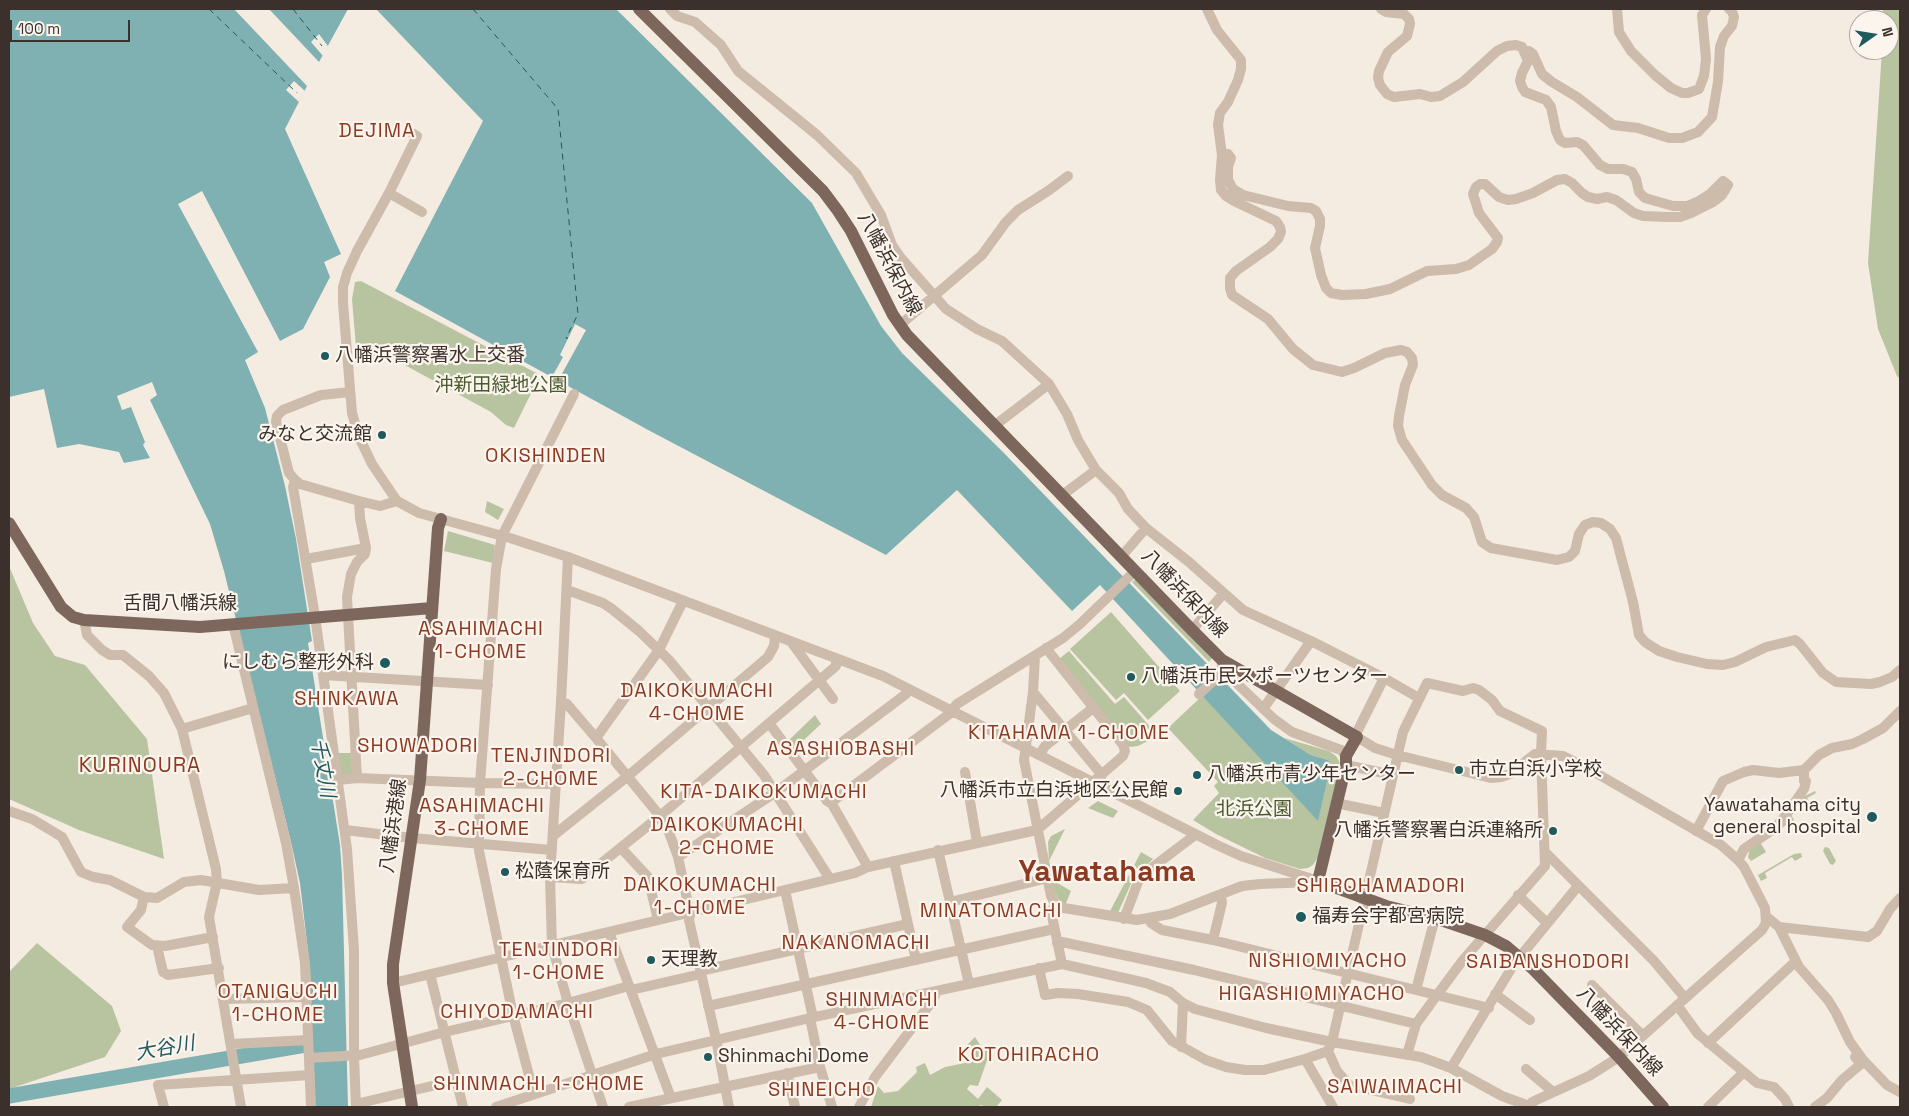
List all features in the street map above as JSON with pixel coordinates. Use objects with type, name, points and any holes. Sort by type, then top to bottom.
[{"type":"main road","name":"八幡浜保内線","points":[[639,9],[822,191],[852,231],[900,325],[907,335],[1121,557],[1131,575],[1192,630],[1222,669],[1275,691],[1356,737]]},
{"type":"main road","name":"八幡浜港線","points":[[412,1107],[392,983],[393,964],[420,780],[438,528],[441,518]]},
{"type":"main road","name":"舌間八幡浜線","points":[[9,523],[62,608],[73,617],[84,620],[200,627],[432,608]]},
{"type":"main road","points":[[1318,881],[1346,761],[1356,737]]},
{"type":"main road","name":"八幡浜保内線","points":[[1318,881],[1386,906],[1435,918],[1485,935],[1506,946],[1533,969],[1619,1057],[1663,1107]]},
{"type":"street","points":[[670,9],[677,16],[695,22],[721,45],[738,71],[817,135],[856,173],[881,214],[892,245],[900,258],[946,309],[977,329],[1002,341],[1049,384],[1096,470],[1119,493],[1128,509],[1146,528],[1189,562],[1243,610],[1311,641],[1419,698]]},
{"type":"street","points":[[1207,9],[1217,30],[1241,60],[1238,80],[1228,102],[1220,113],[1218,125],[1222,154],[1220,180],[1222,190],[1226,196],[1276,222],[1280,226],[1281,232],[1278,239],[1270,247],[1236,271],[1230,278],[1232,295],[1268,319],[1293,349],[1313,365],[1342,372],[1385,353],[1401,350],[1407,352],[1412,358],[1413,366],[1405,386],[1398,416],[1398,426],[1402,440],[1432,486],[1442,495],[1466,508],[1474,517],[1482,542],[1492,548],[1557,560],[1569,557],[1575,551],[1579,534],[1585,525],[1593,522],[1601,523],[1610,528],[1616,538],[1633,602],[1639,635],[1645,642],[1677,658],[1723,665],[1736,662],[1766,647],[1795,640],[1823,673],[1836,682],[1871,684],[1892,677],[1900,670]]},
{"type":"street","points":[[1222,154],[1228,154],[1232,158],[1228,167],[1228,180],[1233,190],[1243,195],[1288,206],[1311,208],[1316,211],[1320,219],[1320,226],[1315,248],[1321,275],[1326,288],[1331,293],[1342,295],[1379,292],[1390,289],[1427,271],[1456,269],[1469,265],[1492,249],[1498,238],[1479,213],[1473,194],[1476,187],[1480,184],[1485,184],[1499,197],[1508,200],[1532,193],[1557,180],[1566,180],[1588,197],[1597,199],[1607,197],[1616,200],[1634,213],[1643,216],[1668,217],[1680,217],[1691,214],[1722,195],[1728,185],[1723,181],[1710,194],[1687,206],[1673,206],[1644,198],[1639,192],[1632,172],[1608,169],[1600,165],[1583,145],[1577,142],[1565,143],[1560,140],[1551,107],[1546,100],[1525,92],[1522,87],[1520,81],[1528,62],[1522,47],[1516,45],[1507,46],[1497,51],[1463,82],[1440,96],[1431,97],[1420,94],[1394,96],[1388,94],[1380,85],[1379,71],[1388,52],[1407,36],[1410,24],[1404,14],[1386,12],[1381,9]]},
{"type":"street","points":[[1617,9],[1619,32],[1631,51],[1654,75],[1671,88],[1682,93],[1688,93],[1699,89],[1704,76],[1706,59],[1702,15],[1706,9]]},
{"type":"street","points":[[1526,53],[1533,54],[1542,74],[1577,97],[1613,125],[1638,128],[1669,138],[1682,138],[1698,132],[1712,117],[1718,82],[1720,46],[1724,36],[1732,26],[1734,18],[1732,10],[1729,9]]},
{"type":"street","points":[[412,133],[417,136],[389,193],[357,251],[343,287],[352,413],[359,436],[372,464],[398,501],[419,513],[568,557],[836,658],[909,689],[1026,748],[1098,779],[1195,835],[1242,856],[1318,881]]},
{"type":"street","points":[[900,325],[982,255],[1006,222],[1018,210],[1068,176]]},
{"type":"street","points":[[389,193],[422,212]]},
{"type":"street","points":[[994,426],[1049,384]]},
{"type":"street","points":[[350,392],[321,395],[283,410],[277,416],[276,422],[289,473],[300,484],[359,501],[380,506],[398,501]]},
{"type":"street","points":[[534,1094],[500,958],[479,844],[480,783],[496,570],[502,536],[574,394]]},
{"type":"street","points":[[1061,496],[1096,470]]},
{"type":"street","points":[[294,480],[293,487],[306,558],[312,617],[323,674],[345,830],[354,950],[352,1056],[356,1105],[456,1080]]},
{"type":"street","points":[[357,778],[347,597],[350,579],[358,562],[365,554],[366,548],[360,518],[359,501]]},
{"type":"street","points":[[1121,557],[1146,528]]},
{"type":"street","points":[[306,558],[366,548]]},
{"type":"street","points":[[568,557],[554,835],[550,877],[552,946],[568,1003],[594,1074],[603,1107]]},
{"type":"street","points":[[832,804],[833,801],[948,715],[957,704],[1035,656],[1080,624],[1131,575]]},
{"type":"street","points":[[567,590],[603,603],[659,650],[764,775],[830,879]]},
{"type":"street","points":[[1192,630],[1224,593]]},
{"type":"street","points":[[596,738],[659,650],[683,601]]},
{"type":"street","points":[[84,620],[87,635],[102,650],[110,655],[123,656],[149,676],[164,693],[182,729],[216,868],[216,882],[210,917],[241,1107]]},
{"type":"street","points":[[235,624],[253,708],[286,843],[294,888],[305,963],[311,1107]]},
{"type":"street","points":[[554,835],[628,776],[768,657],[774,646],[775,636]]},
{"type":"street","points":[[1263,709],[1311,641]]},
{"type":"street","points":[[792,642],[833,698]]},
{"type":"street","points":[[392,983],[855,873],[868,867],[938,850],[1038,830],[1098,779],[1123,756],[1125,751],[1123,745],[1046,648]]},
{"type":"street","points":[[1035,656],[1033,692],[1024,760],[1051,896],[1056,905],[1124,919],[1149,919],[1170,914],[1242,886],[1318,881]]},
{"type":"street","points":[[550,877],[582,879],[660,816],[836,666],[836,658]]},
{"type":"street","points":[[1199,694],[1222,669],[1263,709],[1292,732],[1341,750],[1346,761],[1393,776]]},
{"type":"street","points":[[323,674],[488,685]]},
{"type":"street","points":[[496,1107],[656,1054],[716,1039],[1062,964],[1146,983],[1170,992],[1183,1003],[1195,1009],[1330,1047],[1421,1057],[1451,1068],[1502,1096],[1530,1107],[1532,1102],[1589,1076],[1619,1057],[1762,930],[1767,917],[1765,908],[1749,876],[1738,860],[1720,845],[1589,769],[1563,756],[1535,754],[1510,774],[1491,778],[1398,755],[1375,748],[1356,737],[1384,678]]},
{"type":"street","points":[[1407,1055],[1416,1024],[1437,995],[1463,960],[1545,866],[1541,754],[1542,731],[1500,712],[1492,700],[1480,690],[1473,688],[1463,691],[1427,683],[1403,732],[1330,1047],[1337,1071],[1349,1085],[1410,1099]]},
{"type":"street","points":[[678,857],[776,792],[906,694],[909,689]]},
{"type":"street","points":[[1033,692],[1098,779]]},
{"type":"street","points":[[561,702],[567,704],[596,738],[667,827],[678,857],[690,913],[689,920],[716,1039],[729,1107]]},
{"type":"street","points":[[182,729],[253,708]]},
{"type":"street","points":[[1040,754],[1045,746],[1093,708]]},
{"type":"street","points":[[1696,831],[1723,781],[1753,770],[1779,773],[1804,770],[1819,755],[1832,748],[1852,744],[1882,728],[1900,711]]},
{"type":"street","points":[[769,723],[827,801],[832,804],[868,867]]},
{"type":"street","points":[[1738,860],[1744,850],[1775,828],[1786,815],[1804,788],[1806,781],[1804,781],[1804,770]]},
{"type":"street","points":[[966,772],[977,842]]},
{"type":"street","points":[[338,780],[357,778],[556,784]]},
{"type":"street","points":[[1336,803],[1384,813]]},
{"type":"street","points":[[9,811],[32,818],[62,837],[81,872],[93,877],[110,880],[144,897],[157,898],[184,882],[201,880],[259,890],[294,888]]},
{"type":"street","points":[[345,830],[412,838],[552,850]]},
{"type":"street","points":[[1124,919],[1138,882],[1145,873],[1195,835]]},
{"type":"street","points":[[621,848],[648,877],[658,920]]},
{"type":"street","points":[[938,850],[969,984]]},
{"type":"street","points":[[1546,853],[1654,961],[1685,998]]},
{"type":"street","points":[[894,861],[916,960]]},
{"type":"street","points":[[950,902],[1048,878]]},
{"type":"street","points":[[1451,1068],[1495,994],[1520,958],[1578,886]]},
{"type":"street","points":[[785,890],[806,985],[820,1067],[832,1107]]},
{"type":"street","points":[[1213,940],[1222,903],[1221,895]]},
{"type":"street","points":[[1518,895],[1547,923]]},
{"type":"street","points":[[144,897],[141,910],[127,927],[152,945],[157,946],[213,937]]},
{"type":"street","points":[[1779,927],[1868,937],[1877,931],[1890,909],[1900,898]]},
{"type":"street","points":[[1056,905],[1051,911],[1062,964]]},
{"type":"street","points":[[1767,917],[1779,927],[1796,961],[1828,1000],[1850,1042],[1863,1060],[1887,1085],[1900,1092]]},
{"type":"street","points":[[1416,990],[1435,918]]},
{"type":"street","points":[[1149,919],[1151,923],[1162,930],[1213,940],[1488,1008]]},
{"type":"street","points":[[310,1058],[352,1056],[513,1015],[908,924]]},
{"type":"street","points":[[708,1006],[1054,929]]},
{"type":"street","points":[[609,932],[672,1098]]},
{"type":"street","points":[[1057,942],[1194,970],[1416,1024]]},
{"type":"street","points":[[157,946],[163,972],[168,975],[218,968]]},
{"type":"street","points":[[1708,1043],[1796,961]]},
{"type":"street","points":[[1039,968],[1045,996],[1058,993],[1078,994],[1128,1002],[1147,1010],[1172,1041],[1181,1047],[1226,1067],[1264,1070],[1305,1059],[1330,1047]]},
{"type":"street","points":[[430,974],[463,1107]]},
{"type":"street","points":[[1592,985],[1642,1036]]},
{"type":"street","points":[[860,1107],[875,1077],[933,1000],[937,991]]},
{"type":"street","points":[[1495,994],[1530,1020]]},
{"type":"street","points":[[224,999],[306,997]]},
{"type":"street","points":[[1181,1047],[1183,1003]]},
{"type":"street","points":[[1677,1005],[1698,1034],[1757,1083],[1774,1088],[1785,1098],[1789,1107]]},
{"type":"street","points":[[232,1044],[308,1040]]},
{"type":"street","points":[[1815,1107],[1827,1098],[1842,1080],[1861,1064],[1852,1053],[1849,1046],[1850,1042]]},
{"type":"street","points":[[1305,1059],[1333,1107]]},
{"type":"street","points":[[629,1107],[820,1067]]},
{"type":"street","points":[[1526,1069],[1553,1092]]},
{"type":"street","points":[[1708,1107],[1744,1072]]},
{"type":"street","points":[[787,1073],[795,1107]]},
{"type":"street","points":[[164,1107],[158,1085],[310,1075]]},
{"type":"green space","points":[[1900,9],[1900,379],[1897,376],[1878,329],[1868,263],[1881,60],[1899,60],[1899,10],[1883,10]]},
{"type":"green space","name":"沖新田緑地公園","points":[[361,281],[540,375],[514,428],[506,425],[491,412],[379,351],[374,357],[357,359],[352,299],[355,282]]},
{"type":"green space","points":[[487,501],[504,509],[498,520],[485,512]]},
{"type":"green space","points":[[448,531],[495,545],[493,563],[444,551]]},
{"type":"green space","points":[[9,566],[33,623],[55,656],[85,665],[147,739],[164,859],[79,830],[9,799]]},
{"type":"green space","points":[[1136,579],[1213,657],[1209,662],[1132,582]]},
{"type":"green space","name":"八幡浜市民スポーツセンター","points":[[1111,612],[1180,691],[1148,720],[1124,693],[1116,700],[1070,649]]},
{"type":"green space","points":[[1069,651],[1115,704],[1124,697],[1152,729],[1152,736],[1146,742],[1138,746],[1129,747],[1059,659]]},
{"type":"green space","name":"北浜公園","points":[[1203,695],[1318,820],[1331,765],[1328,760],[1311,755],[1284,738],[1329,751],[1336,756],[1340,766],[1318,857],[1313,865],[1300,869],[1265,858],[1216,834],[1193,820],[1219,793],[1214,786],[1218,782],[1168,728]]},
{"type":"green space","points":[[815,715],[821,724],[794,749],[788,741]]},
{"type":"green space","points":[[334,753],[353,753],[354,778],[338,782]]},
{"type":"green space","points":[[1815,791],[1816,793],[1807,798],[1810,803],[1791,814],[1794,820],[1768,837],[1805,796]]},
{"type":"green space","points":[[1098,801],[1118,811],[1113,818],[1088,808]]},
{"type":"green space","points":[[1065,829],[1049,861],[1048,842],[1051,836]]},
{"type":"green space","points":[[1760,842],[1766,852],[1751,861],[1748,857],[1750,849]]},
{"type":"green space","points":[[1825,847],[1829,848],[1836,861],[1833,865],[1830,864],[1823,851]]},
{"type":"green space","points":[[1141,852],[1153,859],[1134,877],[1117,915],[1109,913]]},
{"type":"green space","points":[[1801,853],[1802,857],[1795,861],[1792,857],[1765,873],[1767,878],[1761,881],[1758,875],[1794,854]]},
{"type":"green space","points":[[1054,881],[1071,891],[1064,908],[1049,883]]},
{"type":"green space","points":[[37,943],[112,1006],[121,1031],[105,1057],[9,1089],[9,972]]},
{"type":"green space","points":[[975,1037],[982,1048],[991,1049],[978,1086],[970,1085],[967,1089],[978,1099],[987,1087],[1002,1100],[996,1107],[981,1105],[977,1107],[871,1107],[878,1086],[884,1093],[898,1091],[917,1072],[916,1067],[925,1063],[930,1075],[945,1067],[965,1063],[974,1058],[967,1045]]},
{"type":"water","name":"千丈川","points":[[9,9],[234,9],[307,86],[285,129],[341,254],[324,262],[330,277],[303,329],[280,341],[202,191],[178,204],[258,352],[245,360],[265,408],[285,486],[296,539],[312,641],[308,643],[340,845],[348,1107],[314,1107],[310,968],[300,883],[291,842],[224,571],[210,524],[150,400],[157,395],[152,382],[117,396],[122,410],[131,407],[145,442],[143,445],[150,458],[124,463],[119,452],[79,444],[57,448],[44,389],[9,397]]},
{"type":"water","points":[[269,9],[348,9],[319,62]]},
{"type":"water","points":[[376,9],[616,9],[812,203],[881,326],[902,353],[1003,452],[1271,730],[1311,755],[1328,760],[1331,765],[1318,821],[1100,585],[1072,611],[957,490],[886,555],[650,431],[395,291],[483,121]]},
{"type":"pier","points":[[319,34],[328,46],[323,56],[311,42]]},
{"type":"pier","points":[[294,81],[305,91],[299,102],[286,90]]},
{"type":"pier","points":[[575,324],[586,330],[558,381],[552,377],[563,357],[560,355]]},
{"type":"waterway","name":"大谷川","points":[[9,1096],[323,1042]]},
{"type":"ferry route","points":[[209,9],[297,93]]},
{"type":"ferry route","points":[[293,9],[322,46]]},
{"type":"ferry route","points":[[473,9],[558,109],[578,314],[566,338],[568,338]]},
{"type":"place","name":"八幡浜警察署水上交番","points":[[325,356]]},
{"type":"place","name":"みなと交流館","points":[[382,435]]},
{"type":"place","name":"にしむら整形外科","points":[[385,663]]},
{"type":"place","name":"八幡浜市民スポーツセンター","points":[[1131,677]]},
{"type":"place","name":"市立白浜小学校","points":[[1459,770]]},
{"type":"place","name":"八幡浜市青少年センター","points":[[1197,775]]},
{"type":"place","name":"八幡浜市立白浜地区公民館","points":[[1178,791]]},
{"type":"place","name":"Yawatahama city general hospital","points":[[1872,817]]},
{"type":"place","name":"八幡浜警察署白浜連絡所","points":[[1553,831]]},
{"type":"place","name":"松蔭保育所","points":[[505,872]]},
{"type":"place","name":"福寿会宇都宮病院","points":[[1301,917]]},
{"type":"place","name":"天理教","points":[[651,960]]},
{"type":"place","name":"Shinmachi Dome","points":[[708,1057]]},
{"type":"district","name":"DEJIMA","points":[[377,132]]},
{"type":"district","name":"OKISHINDEN","points":[[546,457]]},
{"type":"district","name":"ASAHIMACHI 1-CHOME","points":[[481,642]]},
{"type":"district","name":"SHINKAWA","points":[[347,700]]},
{"type":"district","name":"DAIKOKUMACHI 4-CHOME","points":[[697,704]]},
{"type":"district","name":"KITAHAMA 1-CHOME","points":[[1069,734]]},
{"type":"district","name":"SHOWADORI","points":[[418,747]]},
{"type":"district","name":"ASASHIOBASHI","points":[[841,750]]},
{"type":"district","name":"KURINOURA","points":[[140,766]]},
{"type":"district","name":"TENJINDORI 2-CHOME","points":[[551,768]]},
{"type":"district","name":"KITA-DAIKOKUMACHI","points":[[764,793]]},
{"type":"district","name":"ASAHIMACHI 3-CHOME","points":[[482,818]]},
{"type":"district","name":"DAIKOKUMACHI 2-CHOME","points":[[727,838]]},
{"type":"district","name":"Yawatahama","points":[[1107,873]]},
{"type":"district","name":"SHIROHAMADORI","points":[[1381,887]]},
{"type":"district","name":"DAIKOKUMACHI 1-CHOME","points":[[700,898]]},
{"type":"district","name":"MINATOMACHI","points":[[991,912]]},
{"type":"district","name":"NAKANOMACHI","points":[[856,944]]},
{"type":"district","name":"TENJINDORI 1-CHOME","points":[[559,962]]},
{"type":"district","name":"NISHIOMIYACHO","points":[[1328,962]]},
{"type":"district","name":"SAIBANSHODORI","points":[[1548,963]]},
{"type":"district","name":"HIGASHIOMIYACHO","points":[[1312,995]]},
{"type":"district","name":"OTANIGUCHI 1-CHOME","points":[[278,1004]]},
{"type":"district","name":"SHINMACHI 4-CHOME","points":[[882,1012]]},
{"type":"district","name":"CHIYODAMACHI","points":[[517,1013]]},
{"type":"district","name":"KOTOHIRACHO","points":[[1029,1056]]},
{"type":"district","name":"SHINMACHI 1-CHOME","points":[[539,1085]]},
{"type":"district","name":"SAIWAIMACHI","points":[[1395,1088]]},
{"type":"district","name":"SHINEICHO","points":[[822,1091]]}]
